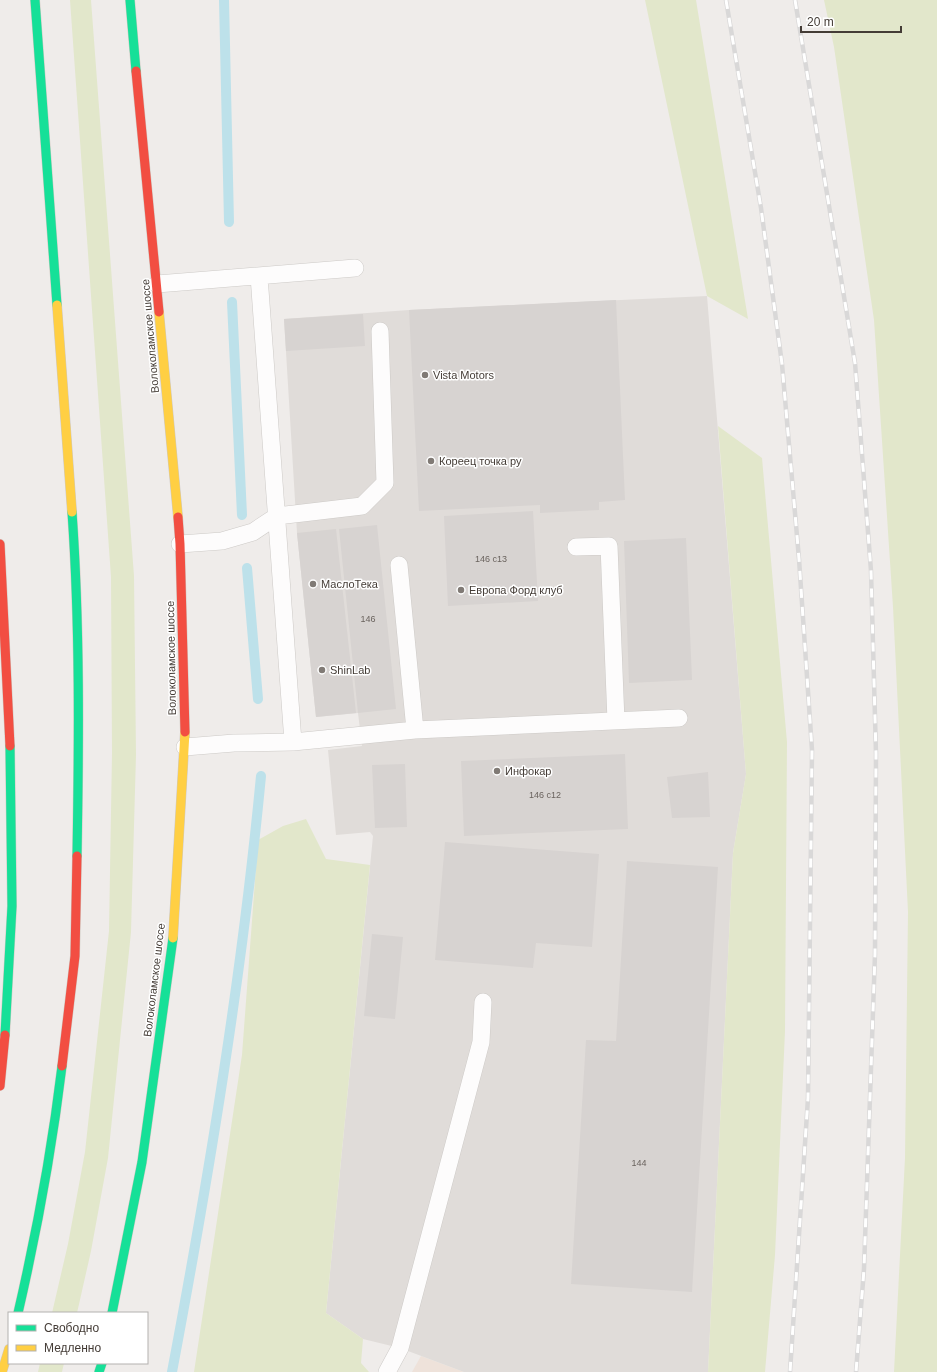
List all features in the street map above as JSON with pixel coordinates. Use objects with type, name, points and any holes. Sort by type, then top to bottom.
[{"type":"main road","points":[[18,1312],[33,1248],[55,1126],[75,956],[79,768],[75,560],[35,0]]},
{"type":"main road","name":"Волоколамское шоссе","points":[[112,1312],[142,1162],[173,939],[185,746],[180,544],[157,284],[137,91],[130,0]]},
{"type":"main road","points":[[0,544],[10,747],[6,907],[8,1002],[0,1086]]},
{"type":"main road","points":[[2,1372],[8,1352]]},
{"type":"lane","points":[[157,284],[355,268]]},
{"type":"lane","points":[[259,276],[293,742]]},
{"type":"lane","points":[[180,544],[222,541],[253,532],[277,516],[362,506],[385,483],[380,331]]},
{"type":"lane","points":[[576,547],[609,546],[616,721]]},
{"type":"lane","points":[[399,564],[415,730]]},
{"type":"lane","points":[[185,746],[293,742],[415,730],[680,718]]},
{"type":"lane","points":[[387,1372],[400,1348],[481,1042],[483,1002]]},
{"type":"shaded area","points":[[707,296],[746,774],[733,853],[708,1372],[464,1372],[400,1348],[363,1339],[326,1313],[373,836],[370,832],[336,835],[328,750],[362,746],[358,713],[316,717],[297,533],[284,319],[409,310]]},
{"type":"shaded area","points":[[421,1356],[464,1372],[412,1372]]},
{"type":"green space","points":[[70,0],[91,0],[134,576],[136,755],[131,932],[108,1158],[91,1251],[77,1312],[52,1312],[68,1244],[85,1152],[109,931],[112,753],[111,577]]},
{"type":"green space","points":[[645,0],[696,0],[748,319],[707,296]]},
{"type":"green space","points":[[824,0],[937,0],[937,1372],[894,1372],[905,1158],[908,912],[893,607],[874,320],[834,47]]},
{"type":"green space","points":[[718,426],[762,458],[787,742],[785,1031],[775,1255],[765,1372],[708,1372],[733,853],[746,774]]},
{"type":"green space","points":[[306,819],[326,859],[370,865],[326,1313],[363,1339],[361,1363],[369,1372],[194,1372],[242,1055],[258,840],[283,826]]},
{"type":"green space","points":[[40,1364],[64,1364],[62,1372],[38,1372]]},
{"type":"building","points":[[616,300],[625,500],[599,502],[599,510],[540,513],[540,505],[419,511],[409,310]]},
{"type":"building","points":[[363,314],[365,346],[286,351],[284,319]]},
{"type":"building","points":[[533,511],[538,601],[448,606],[444,516]]},
{"type":"building","points":[[377,525],[396,709],[358,713],[339,529]]},
{"type":"building","points":[[336,529],[356,713],[316,717],[297,533]]},
{"type":"building","points":[[686,538],[692,680],[629,683],[624,541]]},
{"type":"building","points":[[625,754],[628,829],[464,836],[461,761]]},
{"type":"building","points":[[405,764],[407,827],[375,828],[372,765]]},
{"type":"building","points":[[708,772],[710,817],[672,818],[667,777]]},
{"type":"building","points":[[445,842],[599,854],[592,947],[536,943],[533,968],[435,960]]},
{"type":"building","points":[[627,861],[718,867],[692,1292],[571,1284],[586,1040],[616,1041]]},
{"type":"building","points":[[372,934],[403,937],[395,1019],[364,1016]]},
{"type":"waterway","points":[[224,0],[229,222]]},
{"type":"waterway","points":[[232,302],[242,515]]},
{"type":"waterway","points":[[247,568],[258,699]]},
{"type":"waterway","points":[[172,1372],[199,1224],[223,1075],[244,926],[261,776]]},
{"type":"railway","points":[[726,0],[761,208],[782,364],[799,559],[812,750],[808,1098],[790,1372]]},
{"type":"railway","points":[[795,0],[855,363],[871,571],[876,754],[875,954],[864,1269],[856,1372]]},
{"type":"traffic: fast","points":[[35,0],[57,305]]},
{"type":"traffic: fast","points":[[130,0],[136,71]]},
{"type":"traffic: fast","points":[[72,512],[78,641],[77,856]]},
{"type":"traffic: fast","points":[[5,1035],[12,906],[10,746]]},
{"type":"traffic: fast","points":[[112,1312],[142,1162],[173,938]]},
{"type":"traffic: fast","points":[[18,1312],[43,1190],[54,1128],[62,1066]]},
{"type":"traffic: fast","points":[[99,1372],[102,1364]]},
{"type":"traffic: slow","points":[[57,305],[72,512]]},
{"type":"traffic: slow","points":[[159,312],[178,517]]},
{"type":"traffic: slow","points":[[173,938],[185,732]]},
{"type":"traffic: slow","points":[[2,1372],[8,1352]]},
{"type":"traffic: jam","points":[[136,71],[159,312]]},
{"type":"traffic: jam","points":[[178,517],[185,732]]},
{"type":"traffic: jam","points":[[0,544],[10,746]]},
{"type":"traffic: jam","points":[[62,1066],[75,956],[77,856]]},
{"type":"traffic: jam","points":[[0,1086],[5,1035]]},
{"type":"place","name":"Vista Motors","points":[[425,375]]},
{"type":"place","name":"Кореец точка ру","points":[[431,461]]},
{"type":"place","name":"МаслоТека","points":[[313,584]]},
{"type":"place","name":"Европа Форд клуб","points":[[461,590]]},
{"type":"place","name":"ShinLab","points":[[322,670]]},
{"type":"place","name":"Инфокар","points":[[497,771]]}]
